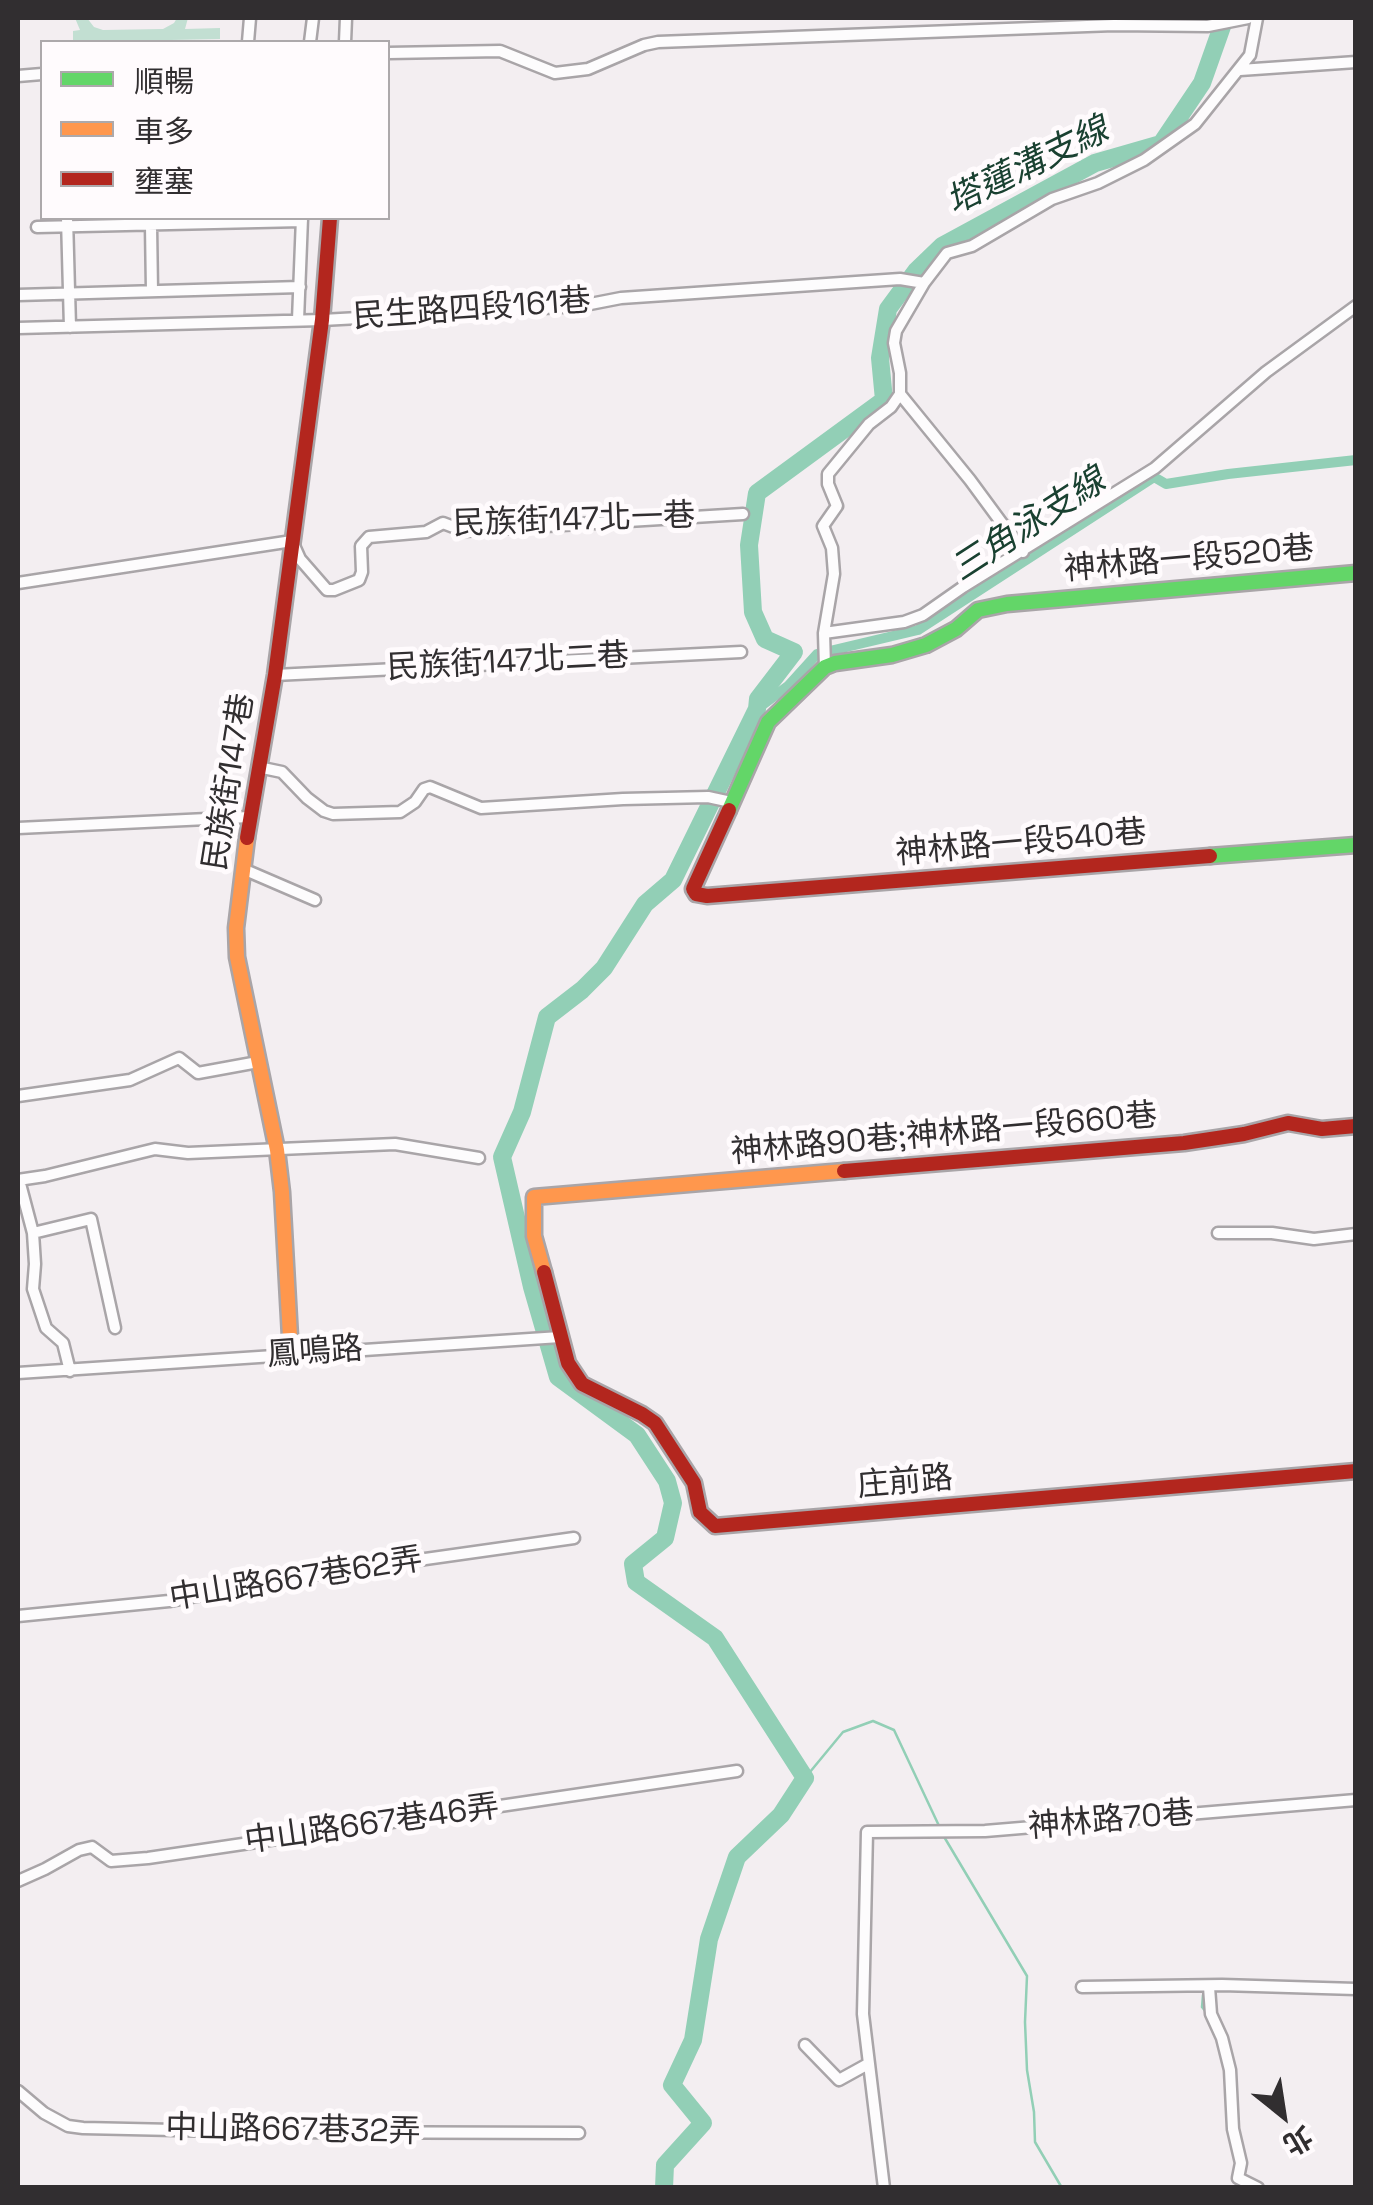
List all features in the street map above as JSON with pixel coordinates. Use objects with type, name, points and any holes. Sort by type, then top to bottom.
[{"type":"street","points":[[390,52],[500,51],[554,73],[588,69],[658,42],[1114,25],[1208,26],[1248,18]]},
{"type":"street","points":[[258,767],[282,772],[307,798],[333,814],[400,812],[415,802],[424,788],[430,787],[481,808],[708,797],[731,802],[768,722],[825,667],[824,633],[834,574],[832,548],[823,526],[837,506],[828,474],[868,424],[892,406],[900,394],[896,331],[924,283],[948,253],[972,246],[1052,199],[1098,184],[1144,160],[1194,124],[1250,55],[1258,18]]},
{"type":"street","points":[[1240,70],[1356,62]]},
{"type":"street","points":[[37,227],[67,222],[150,226],[241,220]]},
{"type":"street","points":[[298,320],[302,220]]},
{"type":"street","name":"民族街147巷","points":[[291,1355],[277,1150],[237,957],[236,928],[249,817],[275,674],[322,320],[330,220]]},
{"type":"street","points":[[67,222],[70,326]]},
{"type":"street","points":[[150,226],[152,291]]},
{"type":"street","name":"民生路四段161巷","points":[[18,328],[322,320],[580,306],[622,298],[900,280],[924,283]]},
{"type":"street","points":[[18,295],[300,288]]},
{"type":"street","points":[[824,633],[904,622],[922,615],[1155,468],[1266,372],[1356,306]]},
{"type":"street","points":[[900,394],[1023,552]]},
{"type":"street","name":"民族街147北一巷","points":[[292,540],[300,558],[318,580],[327,590],[334,590],[359,580],[361,546],[369,536],[426,532],[442,523],[464,531],[743,514]]},
{"type":"street","points":[[18,583],[292,540]]},
{"type":"street","name":"神林路一段520巷","points":[[825,667],[926,645],[956,629],[978,610],[1007,604],[1356,573]]},
{"type":"street","name":"民族街147北二巷","points":[[275,674],[741,652]]},
{"type":"street","name":"神林路一段540巷","points":[[731,802],[693,890],[696,894],[1356,844]]},
{"type":"street","points":[[18,828],[249,817]]},
{"type":"street","points":[[243,869],[315,900]]},
{"type":"street","points":[[18,1096],[130,1080],[179,1058],[198,1072],[258,1062]]},
{"type":"street","name":"神林路90巷;神林路一段660巷","points":[[560,1337],[534,1236],[534,1196],[1184,1142],[1288,1123],[1322,1129],[1356,1126]]},
{"type":"street","points":[[70,1371],[63,1343],[46,1328],[33,1289],[32,1233],[18,1180],[155,1150],[188,1153],[395,1144],[479,1158]]},
{"type":"street","points":[[32,1233],[92,1219],[115,1328]]},
{"type":"street","points":[[1218,1234],[1272,1233],[1314,1239],[1356,1234]]},
{"type":"street","name":"鳳鳴路","points":[[18,1373],[560,1337]]},
{"type":"street","name":"庄前路","points":[[560,1337],[568,1364],[582,1384],[655,1423],[694,1483],[700,1512],[715,1526],[1356,1471]]},
{"type":"street","name":"中山路667巷62弄","points":[[18,1616],[169,1601],[304,1576],[574,1538]]},
{"type":"street","name":"中山路667巷46弄","points":[[18,1881],[92,1847],[111,1861],[148,1858],[737,1771]]},
{"type":"street","name":"神林路70巷","points":[[868,2064],[864,2014],[867,1832],[985,1832],[1356,1800]]},
{"type":"street","points":[[1208,1986],[1211,2014],[1230,2070],[1234,2129],[1242,2163],[1238,2178],[1258,2188]]},
{"type":"street","points":[[1082,1987],[1356,1989]]},
{"type":"street","points":[[805,2045],[839,2080],[868,2064],[884,2188]]},
{"type":"street","name":"中山路667巷32弄","points":[[18,2091],[44,2113],[68,2126],[83,2128],[579,2133]]},
{"type":"green space","points":[[75,18],[87,18],[103,30],[163,29],[177,18],[188,18],[185,29],[220,28],[220,39],[73,40],[73,31],[80,30]]},
{"type":"waterway","name":"塔蓮溝支線","points":[[664,2188],[665,2165],[703,2123],[672,2085],[693,2040],[709,1939],[737,1857],[781,1815],[805,1778],[715,1638],[636,1582],[633,1564],[665,1538],[673,1503],[667,1481],[637,1435],[558,1377],[502,1157],[522,1112],[547,1017],[604,968],[645,904],[673,880],[757,709],[758,699],[794,652],[765,639],[753,612],[749,545],[757,493],[884,400],[880,358],[888,309],[916,271],[942,246],[1095,163],[1161,144],[1202,83],[1225,18]]},
{"type":"waterway","name":"三角泳支線","points":[[757,709],[788,686],[817,654],[918,630],[1154,477],[1166,484],[1356,460]]},
{"type":"waterway","points":[[805,1778],[843,1732],[873,1721],[894,1730],[940,1828]]},
{"type":"waterway","points":[[943,1835],[1027,1976],[1027,2070],[1035,2142],[1062,2188]]},
{"type":"waterway","points":[[1203,1995],[1202,2007],[1206,2012]]},
{"type":"traffic: fast","points":[[729,810],[768,722],[825,667],[835,663],[892,655],[926,645],[956,629],[978,610],[1007,604],[1356,573]]},
{"type":"traffic: fast","points":[[1210,856],[1356,845]]},
{"type":"traffic: slow","points":[[247,838],[236,928],[237,957],[277,1150],[291,1355]]},
{"type":"traffic: slow","points":[[544,1272],[534,1236],[534,1197],[844,1171]]},
{"type":"traffic: jam","points":[[247,838],[275,675],[322,320],[330,220]]},
{"type":"traffic: jam","points":[[729,810],[693,889],[696,894],[1210,856]]},
{"type":"traffic: jam","points":[[844,1171],[1184,1143],[1288,1123],[1322,1129],[1356,1126]]},
{"type":"traffic: jam","points":[[544,1272],[568,1363],[582,1384],[655,1423],[694,1483],[700,1512],[715,1526],[1356,1471]]}]
